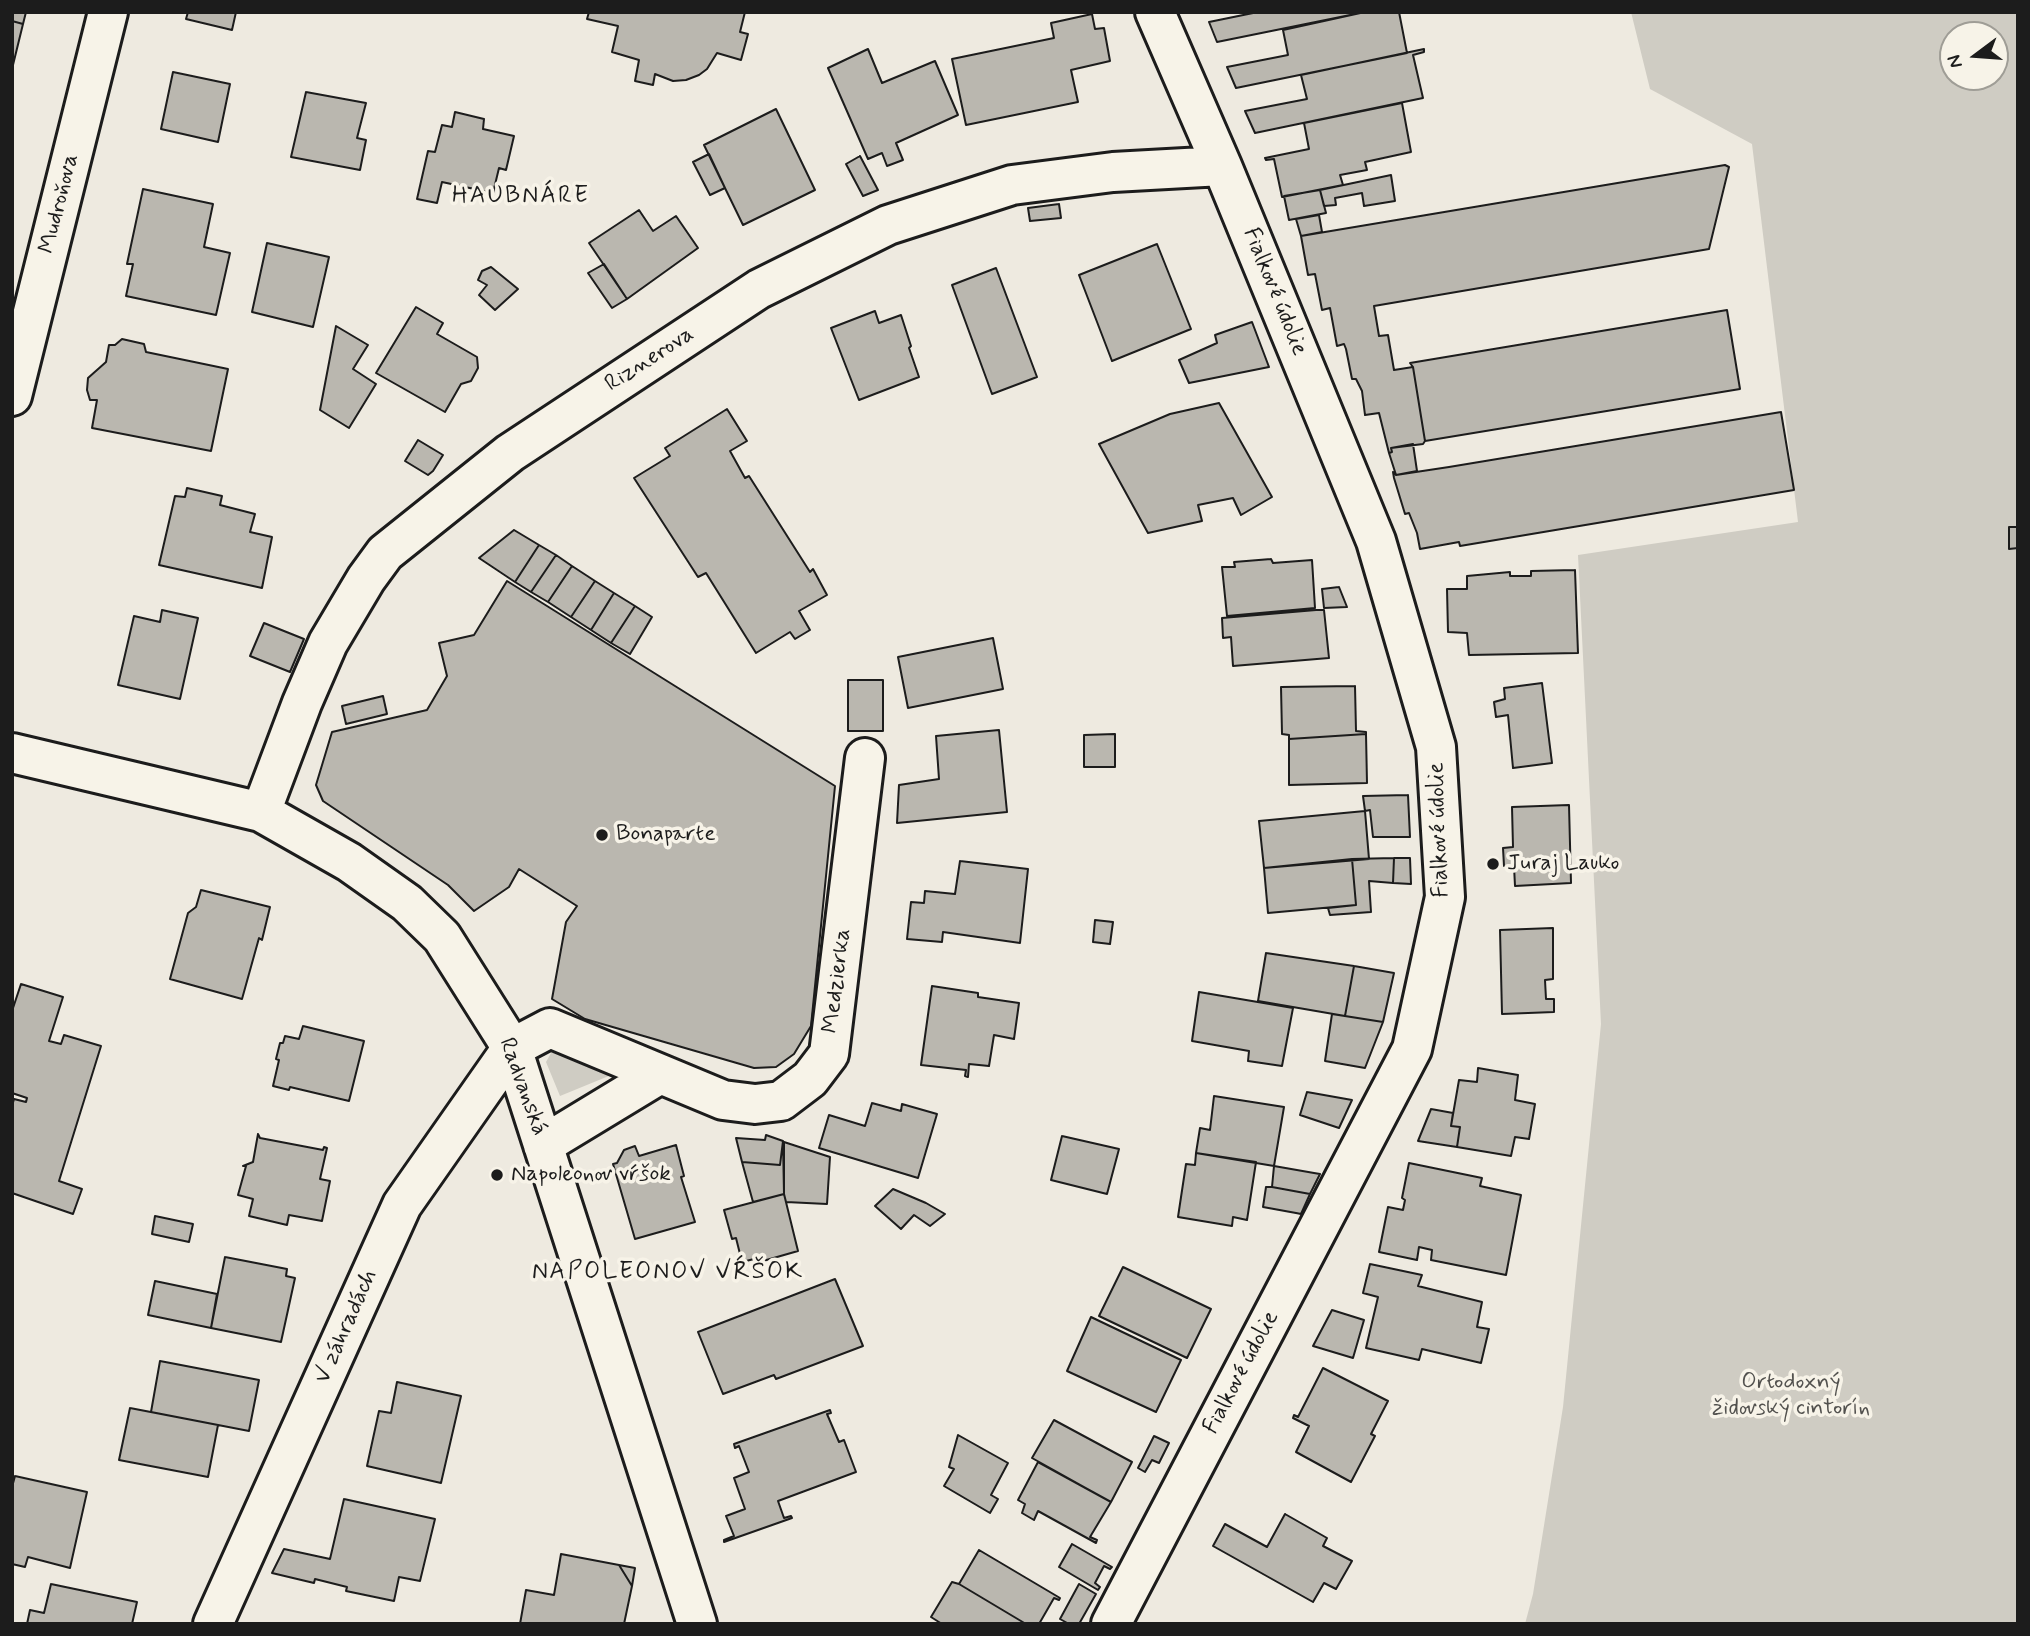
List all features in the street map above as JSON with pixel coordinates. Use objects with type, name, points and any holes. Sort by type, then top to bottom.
[{"type":"street","name":"Mudroňova","points":[[12,396],[108,12]]},
{"type":"street","name":"Fialkové údolie","points":[[1111,1624],[1412,1049],[1445,897],[1436,747],[1376,541],[1156,12]]},
{"type":"street","name":"Riznerova","points":[[261,812],[328,643],[366,579],[394,545],[521,445],[759,289],[888,225],[1013,185],[1113,172],[1222,166]]},
{"type":"street","name":"Radvanská","points":[[12,753],[261,812],[349,862],[407,904],[442,936],[512,1048],[697,1624]]},
{"type":"street","name":"Medzierka","points":[[512,1048],[550,1028],[723,1100],[755,1104],[781,1101],[810,1079],[829,1054],[865,758]]},
{"type":"street","name":"V záhradách","points":[[213,1624],[402,1205],[512,1048]]},
{"type":"street","points":[[543,1145],[660,1074]]},
{"type":"green space","name":"Ortodoxný židovský cintorín","points":[[1631,12],[2018,12],[2018,1624],[1525,1624],[1533,1594],[1563,1407],[1601,1024],[1578,555],[1798,522],[1752,144],[1650,89]]},
{"type":"green space","points":[[569,1049],[621,1071],[560,1096],[546,1062],[551,1053]]},
{"type":"building","points":[[12,12],[26,12],[23,24],[12,21]]},
{"type":"building","points":[[188,12],[236,12],[232,30],[186,19]]},
{"type":"building","points":[[589,12],[745,12],[740,32],[748,34],[741,60],[717,53],[707,69],[699,75],[673,81],[655,74],[653,85],[635,81],[639,60],[612,52],[618,26],[587,19]]},
{"type":"building","points":[[1258,12],[1365,12],[1217,42],[1209,22]]},
{"type":"building","points":[[1365,12],[1399,12],[1407,53],[1236,88],[1227,67],[1288,55],[1283,30]]},
{"type":"building","points":[[1092,14],[1095,29],[1104,28],[1110,61],[1071,70],[1078,102],[966,125],[952,59],[1054,38],[1051,23]]},
{"type":"building","points":[[12,21],[23,24],[12,69]]},
{"type":"building","points":[[868,49],[882,83],[935,61],[958,115],[896,143],[903,160],[887,166],[882,153],[868,159],[828,68]]},
{"type":"building","points":[[1424,49],[1424,52],[1413,55],[1423,98],[1255,133],[1245,111],[1307,99],[1301,75]]},
{"type":"building","points":[[173,72],[230,84],[218,142],[161,129]]},
{"type":"building","points":[[306,92],[366,103],[357,138],[366,140],[360,170],[291,157]]},
{"type":"building","points":[[1402,103],[1411,152],[1365,162],[1367,170],[1340,175],[1343,185],[1282,197],[1274,159],[1265,158],[1309,149],[1304,123]]},
{"type":"building","points":[[776,109],[815,190],[743,225],[704,145]]},
{"type":"building","points":[[455,112],[484,119],[483,129],[514,136],[506,170],[499,168],[493,193],[442,182],[437,203],[417,199],[428,151],[435,152],[442,125],[452,127]]},
{"type":"building","points":[[709,154],[725,188],[710,195],[693,162]]},
{"type":"building","points":[[860,156],[878,190],[863,196],[846,164]]},
{"type":"building","points":[[1725,165],[1729,167],[1709,249],[1374,306],[1379,336],[1388,335],[1394,370],[1413,367],[1425,441],[1423,444],[1391,448],[1392,452],[1389,453],[1379,413],[1365,415],[1362,391],[1356,379],[1352,379],[1344,344],[1337,346],[1330,308],[1322,310],[1315,274],[1308,275],[1301,236]]},
{"type":"building","points":[[1391,175],[1395,201],[1364,206],[1362,193],[1335,198],[1336,205],[1324,206],[1320,190]]},
{"type":"building","points":[[143,189],[213,204],[204,247],[230,253],[216,315],[126,296],[133,264],[127,264]]},
{"type":"building","points":[[1320,190],[1326,213],[1289,220],[1284,196]]},
{"type":"building","points":[[1059,204],[1061,218],[1030,221],[1028,208]]},
{"type":"building","points":[[639,210],[653,231],[676,216],[698,248],[627,299],[589,243]]},
{"type":"building","points":[[1319,215],[1322,232],[1301,236],[1296,219]]},
{"type":"building","points":[[267,243],[329,257],[313,327],[252,312]]},
{"type":"building","points":[[1157,244],[1191,329],[1112,361],[1079,275]]},
{"type":"building","points":[[604,264],[627,299],[612,308],[588,273]]},
{"type":"building","points":[[491,267],[518,289],[495,310],[479,295],[487,285],[478,280],[482,271]]},
{"type":"building","points":[[996,268],[1037,377],[992,394],[952,285]]},
{"type":"building","points":[[416,307],[443,323],[437,334],[477,357],[478,368],[471,381],[461,384],[445,412],[376,373]]},
{"type":"building","points":[[1727,310],[1740,389],[1425,441],[1413,367],[1410,363]]},
{"type":"building","points":[[875,311],[879,323],[901,315],[919,377],[859,400],[831,328]]},
{"type":"building","points":[[1252,322],[1269,367],[1189,383],[1179,360],[1217,343],[1215,335]]},
{"type":"building","points":[[336,326],[368,345],[353,369],[376,384],[349,428],[320,410]]},
{"type":"building","points":[[122,339],[144,344],[146,352],[228,369],[211,451],[92,428],[97,400],[90,400],[88,378],[106,362],[109,345],[115,345]]},
{"type":"building","points":[[1219,403],[1272,497],[1241,515],[1233,498],[1198,505],[1202,521],[1148,533],[1099,444],[1170,414]]},
{"type":"building","points":[[727,409],[747,441],[730,451],[745,478],[749,476],[810,572],[813,569],[827,595],[799,611],[810,630],[795,639],[790,632],[756,653],[706,573],[698,577],[634,478],[670,456],[665,448]]},
{"type":"building","points":[[1781,412],[1794,490],[1460,546],[1459,542],[1420,549],[1409,513],[1405,514],[1393,472],[1396,475],[1449,467]]},
{"type":"building","points":[[418,440],[443,455],[428,475],[405,461]]},
{"type":"building","points":[[1413,444],[1417,471],[1396,475],[1389,453],[1392,452],[1391,448]]},
{"type":"building","points":[[187,488],[222,496],[220,505],[255,514],[250,532],[272,537],[262,588],[159,565],[175,496],[185,497]]},
{"type":"building","points":[[2009,527],[2018,527],[2018,548],[2009,549]]},
{"type":"building","points":[[514,530],[539,545],[515,582],[479,558]]},
{"type":"building","points":[[539,545],[556,555],[531,592],[515,582]]},
{"type":"building","points":[[556,555],[572,566],[548,602],[531,592]]},
{"type":"building","points":[[1271,559],[1273,563],[1312,560],[1315,608],[1227,616],[1222,567],[1235,567],[1234,562]]},
{"type":"building","points":[[572,566],[595,581],[571,617],[548,602]]},
{"type":"building","points":[[1575,570],[1578,653],[1469,655],[1467,633],[1448,632],[1447,589],[1467,589],[1467,576],[1510,572],[1510,576],[1531,576],[1531,571]]},
{"type":"building","name":"Bonaparte","points":[[507,581],[835,786],[811,1026],[794,1054],[776,1067],[754,1068],[585,1019],[552,999],[566,922],[577,906],[519,869],[509,887],[474,911],[448,885],[323,801],[316,785],[332,732],[427,710],[447,676],[439,643],[474,635]]},
{"type":"building","points":[[595,581],[614,593],[591,630],[571,617]]},
{"type":"building","points":[[1339,587],[1347,607],[1324,608],[1322,589]]},
{"type":"building","points":[[614,593],[635,606],[611,643],[591,630]]},
{"type":"building","points":[[635,606],[652,617],[630,654],[611,643]]},
{"type":"building","points":[[162,610],[198,618],[180,699],[118,685],[134,616],[160,622]]},
{"type":"building","points":[[1324,610],[1329,658],[1233,666],[1231,637],[1223,638],[1222,618]]},
{"type":"building","points":[[264,623],[304,639],[290,672],[250,656]]},
{"type":"building","points":[[993,638],[1003,689],[908,708],[898,657]]},
{"type":"building","points":[[848,680],[883,680],[883,731],[848,731]]},
{"type":"building","points":[[1542,683],[1552,763],[1513,768],[1508,715],[1496,717],[1494,702],[1505,699],[1504,688]]},
{"type":"building","points":[[1355,686],[1356,731],[1366,734],[1289,739],[1289,735],[1282,734],[1281,687]]},
{"type":"building","points":[[383,696],[387,714],[346,724],[342,706]]},
{"type":"building","points":[[999,730],[1007,812],[897,823],[899,785],[939,779],[936,736]]},
{"type":"building","points":[[1115,734],[1115,767],[1084,767],[1084,735]]},
{"type":"building","points":[[1366,734],[1367,783],[1289,785],[1289,739]]},
{"type":"building","points":[[1408,795],[1410,837],[1373,837],[1370,810],[1365,811],[1363,796]]},
{"type":"building","points":[[1569,805],[1571,883],[1515,886],[1514,866],[1504,866],[1503,848],[1513,847],[1512,807]]},
{"type":"building","points":[[1365,811],[1369,859],[1264,868],[1259,821]]},
{"type":"building","points":[[1394,858],[1410,858],[1411,884],[1393,883]]},
{"type":"building","points":[[1394,858],[1393,883],[1369,881],[1371,912],[1330,915],[1328,908],[1356,905],[1352,859]]},
{"type":"building","points":[[1352,859],[1356,905],[1268,913],[1264,868]]},
{"type":"building","points":[[960,861],[1028,869],[1020,943],[943,932],[942,942],[907,939],[911,902],[924,903],[925,891],[955,894]]},
{"type":"building","points":[[201,890],[270,907],[242,999],[170,979],[188,913],[196,907]]},
{"type":"building","points":[[1095,920],[1113,922],[1110,944],[1093,942]]},
{"type":"building","points":[[1553,928],[1553,979],[1545,980],[1546,999],[1554,999],[1554,1012],[1502,1014],[1500,930]]},
{"type":"building","points":[[1266,953],[1354,966],[1345,1016],[1258,1001]]},
{"type":"building","points":[[1354,966],[1394,973],[1383,1022],[1345,1016]]},
{"type":"building","points":[[21,984],[63,997],[49,1041],[61,1044],[64,1035],[101,1046],[59,1181],[82,1189],[73,1214],[12,1193],[12,1106],[14,1099],[26,1102],[27,1098],[12,1093],[12,1011]]},
{"type":"building","points":[[932,986],[1019,1003],[1014,1039],[994,1035],[989,1066],[969,1064],[968,1077],[965,1076],[966,1070],[921,1065]]},
{"type":"building","points":[[1199,992],[1293,1008],[1282,1066],[1248,1061],[1249,1051],[1192,1041]]},
{"type":"building","points":[[1332,1014],[1383,1022],[1365,1068],[1325,1061]]},
{"type":"building","points":[[303,1026],[364,1041],[349,1101],[290,1087],[289,1090],[273,1086],[280,1043],[283,1043],[285,1036],[299,1039]]},
{"type":"building","points":[[1478,1068],[1518,1075],[1515,1100],[1535,1104],[1529,1139],[1515,1137],[1511,1156],[1457,1147],[1460,1127],[1451,1126],[1459,1080],[1477,1082]]},
{"type":"building","points":[[1307,1092],[1352,1100],[1339,1128],[1300,1115]]},
{"type":"building","points":[[1214,1096],[1284,1107],[1274,1166],[1196,1153],[1200,1128],[1210,1130]]},
{"type":"building","points":[[872,1103],[901,1111],[902,1104],[937,1114],[918,1178],[819,1148],[829,1115],[865,1126]]},
{"type":"building","points":[[1431,1109],[1453,1113],[1451,1126],[1460,1127],[1457,1147],[1418,1141]]},
{"type":"building","points":[[258,1134],[260,1138],[323,1150],[324,1147],[327,1148],[320,1179],[330,1181],[322,1221],[289,1215],[287,1225],[249,1216],[253,1199],[238,1195],[246,1166],[243,1166],[253,1162]]},
{"type":"building","points":[[766,1135],[783,1141],[780,1165],[742,1162],[736,1138],[765,1140]]},
{"type":"building","points":[[1062,1136],[1119,1149],[1107,1194],[1051,1180]]},
{"type":"building","points":[[783,1141],[784,1194],[753,1202],[742,1162],[780,1165]]},
{"type":"building","points":[[784,1142],[830,1157],[827,1204],[786,1202]]},
{"type":"building","points":[[676,1145],[684,1176],[681,1177],[695,1222],[635,1239],[613,1164],[617,1163],[624,1150],[635,1146],[639,1156]]},
{"type":"building","points":[[1196,1153],[1256,1162],[1247,1220],[1233,1217],[1232,1226],[1178,1217],[1186,1164],[1195,1165]]},
{"type":"building","points":[[1409,1163],[1482,1178],[1480,1186],[1521,1195],[1506,1275],[1431,1260],[1432,1250],[1419,1247],[1417,1260],[1379,1252],[1388,1207],[1403,1210],[1405,1200],[1402,1198]]},
{"type":"building","points":[[1274,1166],[1320,1174],[1310,1194],[1272,1187]]},
{"type":"building","points":[[1266,1187],[1310,1194],[1301,1214],[1263,1207]]},
{"type":"building","points":[[893,1189],[945,1214],[930,1226],[914,1215],[901,1229],[875,1206]]},
{"type":"building","points":[[784,1194],[798,1251],[763,1261],[762,1257],[742,1262],[736,1238],[732,1239],[724,1210]]},
{"type":"building","points":[[155,1216],[193,1224],[189,1242],[152,1234]]},
{"type":"building","points":[[225,1257],[287,1269],[286,1276],[295,1278],[281,1342],[211,1328]]},
{"type":"building","points":[[1370,1264],[1422,1275],[1418,1286],[1482,1302],[1477,1327],[1489,1329],[1481,1363],[1422,1349],[1419,1360],[1366,1348],[1378,1297],[1363,1293]]},
{"type":"building","points":[[1123,1267],[1211,1309],[1187,1358],[1099,1316]]},
{"type":"building","points":[[835,1279],[863,1346],[776,1379],[774,1375],[723,1394],[698,1332]]},
{"type":"building","points":[[155,1281],[217,1294],[211,1328],[148,1315]]},
{"type":"building","points":[[1332,1310],[1364,1320],[1353,1358],[1313,1346]]},
{"type":"building","points":[[1091,1317],[1181,1360],[1156,1412],[1067,1371]]},
{"type":"building","points":[[160,1361],[259,1380],[249,1431],[151,1412]]},
{"type":"building","points":[[1323,1368],[1388,1401],[1371,1434],[1375,1436],[1351,1482],[1296,1452],[1309,1426],[1293,1418],[1294,1415],[1298,1417]]},
{"type":"building","points":[[397,1382],[461,1396],[441,1483],[367,1466],[379,1411],[391,1413]]},
{"type":"building","points":[[130,1408],[218,1425],[208,1477],[119,1460]]},
{"type":"building","points":[[830,1410],[831,1413],[827,1414],[839,1442],[844,1440],[856,1472],[778,1501],[784,1518],[792,1518],[724,1542],[734,1536],[726,1516],[745,1509],[734,1478],[749,1472],[739,1446],[735,1448],[734,1444]]},
{"type":"building","points":[[1054,1420],[1132,1462],[1111,1502],[1032,1458]]},
{"type":"building","points":[[958,1435],[1008,1463],[991,1495],[998,1499],[990,1513],[944,1486],[954,1469],[949,1467]]},
{"type":"building","points":[[1154,1436],[1169,1443],[1159,1463],[1152,1460],[1145,1472],[1138,1468]]},
{"type":"building","points":[[1038,1462],[1111,1502],[1090,1537],[1097,1540],[1096,1543],[1038,1511],[1034,1520],[1022,1513],[1025,1504],[1018,1500]]},
{"type":"building","points":[[15,1476],[87,1492],[70,1568],[28,1557],[25,1567],[12,1564],[12,1487]]},
{"type":"building","points":[[344,1499],[435,1519],[420,1581],[399,1577],[394,1601],[346,1591],[347,1587],[315,1579],[314,1583],[272,1573],[284,1549],[330,1559]]},
{"type":"building","points":[[1285,1514],[1327,1538],[1323,1546],[1352,1561],[1336,1589],[1324,1583],[1313,1602],[1213,1546],[1225,1524],[1267,1547]]},
{"type":"building","points":[[1072,1544],[1112,1567],[1110,1569],[1104,1566],[1095,1583],[1100,1587],[1098,1590],[1059,1567]]},
{"type":"building","points":[[979,1550],[1060,1598],[1054,1598],[1039,1624],[1026,1624],[959,1584]]},
{"type":"building","points":[[561,1554],[619,1565],[632,1586],[624,1624],[520,1624],[526,1590],[554,1595]]},
{"type":"building","points":[[619,1565],[635,1568],[632,1586]]},
{"type":"building","points":[[952,1582],[1026,1624],[942,1624],[931,1617]]},
{"type":"building","points":[[51,1584],[137,1602],[132,1624],[27,1624],[30,1610],[44,1613]]},
{"type":"building","points":[[1079,1584],[1096,1594],[1079,1624],[1069,1624],[1060,1619]]},
{"type":"place","name":"Bonaparte","points":[[602,835]]},
{"type":"place","name":"Juraj Lauko","points":[[1493,864]]},
{"type":"place","name":"Napoleonov vŕšok","points":[[497,1175]]},
{"type":"district","name":"HAUBNÁRE","points":[[521,197]]},
{"type":"district","name":"NAPOLEONOV VŔŠOK","points":[[668,1273]]}]
